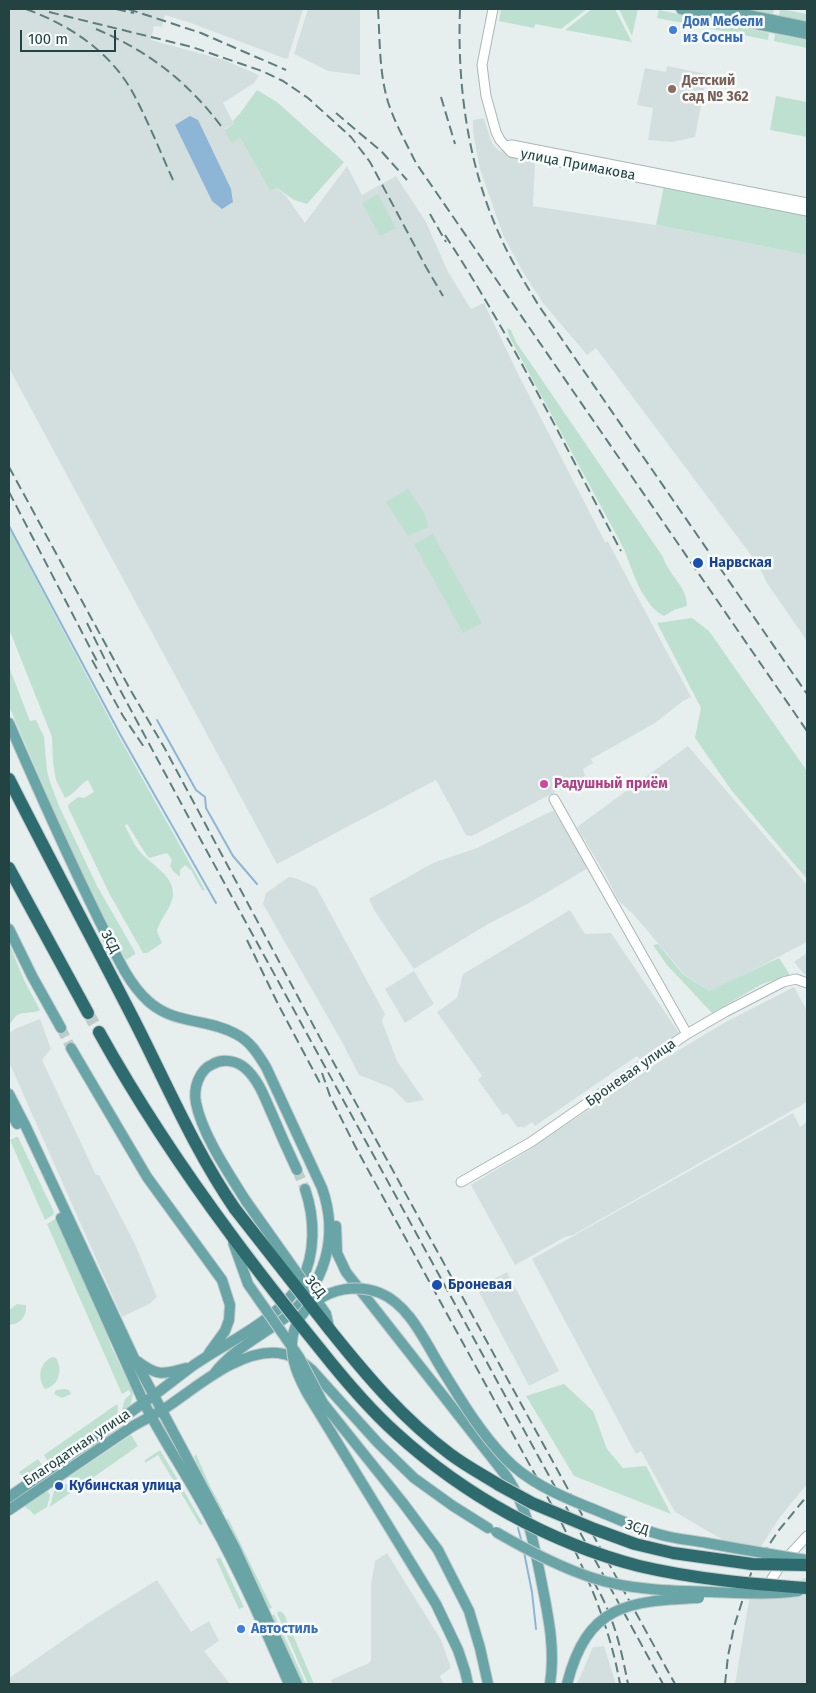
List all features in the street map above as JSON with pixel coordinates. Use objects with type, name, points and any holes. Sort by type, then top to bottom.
[{"type":"highway","name":"ЗСД","points":[[9,779],[135,1022],[187,1129],[216,1181],[235,1209],[330,1330],[375,1385],[408,1419],[451,1455],[532,1503],[594,1530],[635,1544],[673,1553],[752,1564],[807,1565]]},
{"type":"highway","points":[[9,868],[88,1013]]},
{"type":"highway","points":[[99,1032],[131,1089],[184,1170],[275,1294],[329,1360],[388,1426],[442,1471],[523,1522],[590,1551],[669,1572],[743,1583],[807,1589]]},
{"type":"main road","points":[[681,9],[807,34]]},
{"type":"main road","points":[[718,9],[807,27]]},
{"type":"main road","points":[[9,724],[77,875],[117,956],[137,988],[148,1001],[161,1011],[177,1018],[237,1034],[259,1054],[305,1142],[330,1196],[334,1214],[337,1253],[346,1272],[507,1477],[522,1504],[531,1533],[550,1624],[552,1655],[550,1684]]},
{"type":"main road","points":[[9,929],[60,1028]]},
{"type":"main road","points":[[71,1048],[147,1177],[222,1280],[230,1305],[229,1320],[218,1341],[205,1357]]},
{"type":"main road","points":[[297,1170],[261,1091],[250,1073],[239,1064],[231,1061],[213,1063],[199,1078],[195,1090],[196,1102],[210,1138],[246,1201],[326,1314],[330,1330]]},
{"type":"main road","points":[[214,1374],[224,1361],[285,1318],[302,1302],[316,1284],[327,1253],[330,1220],[328,1204],[274,1083]]},
{"type":"main road","points":[[9,1094],[134,1358],[235,1548],[297,1684]]},
{"type":"main road","points":[[9,1109],[59,1213],[150,1416],[199,1497],[227,1550],[288,1684]]},
{"type":"main road","points":[[205,1357],[224,1347],[273,1312],[295,1292],[302,1281],[312,1244],[311,1211],[305,1189]]},
{"type":"main road","points":[[232,1236],[248,1284],[299,1357],[322,1403],[403,1503],[438,1550],[469,1611],[488,1684]]},
{"type":"main road","points":[[468,1684],[458,1650],[436,1604],[307,1393],[297,1369],[292,1353],[295,1328],[303,1314],[313,1303],[330,1292],[345,1288],[366,1288],[380,1293],[397,1303],[498,1451],[514,1467],[535,1483],[578,1503],[659,1535],[807,1560]]},
{"type":"main road","points":[[214,1374],[254,1355],[267,1352],[280,1353],[302,1362],[312,1370],[378,1443],[423,1485],[492,1530],[555,1563],[594,1578],[635,1586],[682,1591],[775,1594]]},
{"type":"main road","name":"Благодатная улица","points":[[9,1497],[144,1403],[205,1357]]},
{"type":"main road","points":[[134,1358],[156,1373],[169,1373],[191,1367]]},
{"type":"main road","name":"Благодатная улица","points":[[9,1510],[150,1416],[161,1411],[214,1374]]},
{"type":"main road","points":[[567,1684],[574,1660],[586,1636],[594,1626],[623,1608],[643,1601],[775,1594],[807,1589]]},
{"type":"street","points":[[493,9],[482,65],[483,81],[496,132],[505,146]]},
{"type":"street","name":"улица Примакова","points":[[505,146],[512,145],[807,203]]},
{"type":"street","name":"улица Примакова","points":[[505,146],[511,152],[807,211]]},
{"type":"street","points":[[554,799],[688,1034]]},
{"type":"street","name":"Броневая улица","points":[[461,1182],[531,1142],[688,1034],[725,1012],[783,982],[796,979],[807,983]]},
{"type":"street","points":[[771,1580],[782,1563],[807,1536]]},
{"type":"shaded area","points":[[9,9],[303,9],[288,58],[286,59],[165,15],[162,27],[154,26],[151,40],[224,60],[259,75],[254,83],[223,103],[234,124],[224,129],[240,138],[270,191],[277,188],[286,196],[305,223],[347,166],[362,195],[396,176],[426,222],[448,272],[471,309],[484,303],[519,376],[605,542],[608,542],[691,697],[655,723],[591,759],[593,763],[583,769],[585,776],[472,836],[466,835],[436,780],[277,864],[9,368]]},
{"type":"shaded area","points":[[308,9],[360,9],[360,75],[328,71],[294,54]]},
{"type":"shaded area","name":"Детский сад № 362","points":[[667,66],[707,74],[695,137],[672,142],[648,140],[653,108],[637,105],[645,68],[666,72]]},
{"type":"shaded area","points":[[484,118],[494,146],[500,151],[535,161],[533,206],[655,225],[807,255],[807,641],[767,583],[757,563],[596,348],[587,355],[543,303],[523,272],[503,235],[480,169],[473,132],[473,120]]},
{"type":"shaded area","points":[[688,746],[807,885],[807,942],[709,991],[684,974],[635,916],[618,900],[577,827]]},
{"type":"shaded area","points":[[554,811],[588,868],[531,902],[488,924],[414,969],[374,910],[369,899],[433,863],[477,848]]},
{"type":"shaded area","points":[[289,877],[316,887],[385,1014],[382,1021],[397,1061],[424,1100],[407,1103],[392,1088],[359,1075],[263,904],[266,893]]},
{"type":"shaded area","points":[[570,910],[585,934],[611,933],[679,1033],[640,1059],[637,1056],[535,1126],[532,1122],[523,1128],[522,1126],[518,1128],[507,1113],[503,1115],[478,1080],[482,1076],[437,1012],[457,998],[463,974]]},
{"type":"shaded area","points":[[807,953],[807,975],[794,962]]},
{"type":"shaded area","points":[[414,971],[434,1004],[405,1023],[385,989]]},
{"type":"shaded area","points":[[794,987],[807,1011],[807,1102],[573,1235],[565,1237],[515,1265],[471,1185],[526,1152],[659,1062],[724,1023]]},
{"type":"shaded area","points":[[40,1019],[51,1049],[42,1060],[96,1175],[99,1175],[135,1244],[157,1297],[149,1304],[122,1317],[9,1062],[9,1033]]},
{"type":"shaded area","points":[[793,1113],[800,1127],[807,1122],[807,1484],[780,1517],[756,1554],[730,1544],[675,1512],[641,1451],[636,1454],[532,1259]]},
{"type":"shaded area","points":[[507,1272],[559,1371],[529,1386],[477,1288]]},
{"type":"shaded area","points":[[387,1553],[441,1640],[451,1668],[440,1676],[444,1684],[332,1684],[331,1680],[369,1663],[371,1660],[371,1585],[375,1561]]},
{"type":"shaded area","points":[[802,1578],[807,1578],[807,1684],[735,1684],[750,1595],[794,1598]]},
{"type":"shaded area","points":[[157,1580],[191,1632],[209,1621],[219,1641],[204,1651],[230,1684],[9,1684],[9,1678],[91,1621]]},
{"type":"shaded area","points":[[604,1646],[616,1684],[577,1684],[593,1647]]},
{"type":"green space","points":[[501,9],[587,9],[561,29],[535,24],[534,28],[499,21]]},
{"type":"green space","points":[[592,9],[615,9],[632,42],[565,30]]},
{"type":"green space","points":[[619,9],[638,9],[632,36]]},
{"type":"green space","points":[[742,9],[774,9],[773,15]]},
{"type":"green space","points":[[780,9],[807,14],[807,22],[779,16]]},
{"type":"green space","points":[[659,10],[769,33],[768,40],[657,18]]},
{"type":"green space","points":[[775,34],[807,40],[807,48],[774,41]]},
{"type":"green space","points":[[257,90],[277,102],[344,162],[307,204],[294,200],[277,188],[270,191],[240,138],[232,143],[224,130],[234,124],[233,121]]},
{"type":"green space","points":[[776,96],[807,102],[807,137],[770,130]]},
{"type":"green space","points":[[664,186],[807,215],[807,255],[656,225]]},
{"type":"green space","points":[[378,194],[396,228],[380,236],[362,203]]},
{"type":"green space","points":[[507,328],[511,330],[516,342],[663,557],[684,593],[687,606],[674,610],[664,616],[644,596],[624,549],[509,336]]},
{"type":"green space","points":[[408,489],[425,514],[428,527],[408,536],[386,502]]},
{"type":"green space","points":[[9,528],[118,735],[205,890],[202,890],[191,870],[185,865],[180,870],[180,877],[173,871],[170,866],[172,860],[167,853],[149,858],[127,824],[125,826],[139,850],[167,877],[173,889],[172,900],[157,931],[162,943],[147,953],[143,953],[109,893],[68,807],[78,797],[84,798],[94,792],[88,780],[65,798],[56,780],[52,737],[9,629]]},
{"type":"green space","points":[[433,534],[482,623],[463,633],[414,544]]},
{"type":"green space","points":[[692,618],[709,631],[807,771],[807,879],[732,791],[695,738],[701,708],[657,623]]},
{"type":"green space","points":[[9,667],[30,721],[36,720],[44,737],[47,771],[59,806],[97,886],[135,952],[126,960],[73,856],[9,706]]},
{"type":"green space","points":[[9,943],[24,980],[40,1010],[18,1014],[9,1026]]},
{"type":"green space","points":[[658,944],[683,974],[709,991],[779,958],[790,975],[762,984],[712,1013],[667,965],[653,945]]},
{"type":"green space","points":[[18,1137],[54,1212],[53,1215],[45,1220],[10,1140]]},
{"type":"green space","points":[[55,1219],[101,1317],[111,1346],[133,1392],[131,1404],[121,1413],[125,1399],[131,1394],[129,1390],[122,1394],[47,1224]]},
{"type":"green space","points":[[17,1304],[26,1305],[24,1316],[16,1323],[9,1325],[9,1310]]},
{"type":"green space","points":[[56,1358],[59,1367],[58,1377],[54,1385],[45,1389],[40,1375],[42,1366],[48,1359]]},
{"type":"green space","points":[[564,1384],[593,1411],[607,1449],[623,1468],[646,1466],[671,1514],[574,1476],[526,1396]]},
{"type":"green space","points":[[56,1390],[69,1390],[71,1394],[62,1398],[54,1394]]},
{"type":"green space","points":[[117,1404],[117,1416],[49,1463],[44,1455]]},
{"type":"green space","points":[[131,1435],[138,1446],[84,1484],[69,1481],[67,1478]]},
{"type":"green space","points":[[160,1450],[181,1485],[178,1488],[158,1455],[145,1463],[145,1460]]},
{"type":"green space","points":[[196,1454],[224,1512],[220,1511],[206,1486],[194,1457]]},
{"type":"green space","points":[[38,1459],[43,1466],[24,1480],[19,1472]]},
{"type":"green space","points":[[64,1484],[80,1486],[50,1507],[54,1491]]},
{"type":"green space","points":[[47,1491],[50,1495],[47,1507],[34,1515],[24,1505]]},
{"type":"green space","points":[[184,1491],[203,1524],[200,1525],[181,1493]]},
{"type":"green space","points":[[228,1518],[272,1608],[268,1609],[226,1522]]},
{"type":"green space","points":[[220,1557],[244,1607],[239,1609],[216,1559]]},
{"type":"green space","points":[[280,1611],[284,1614],[314,1684],[308,1684],[277,1613]]},
{"type":"green space","points":[[274,1614],[306,1684],[302,1684],[272,1616]]},
{"type":"water","points":[[190,116],[198,120],[231,189],[233,202],[222,209],[212,201],[175,125]]},
{"type":"waterway","points":[[9,526],[120,734],[216,903]]},
{"type":"waterway","points":[[157,720],[196,790],[205,797],[206,808],[233,856],[257,884]]},
{"type":"waterway","points":[[518,1528],[522,1543]]},
{"type":"waterway","points":[[524,1552],[532,1592],[536,1629]]},
{"type":"tunnel","points":[[88,1013],[99,1032]]},
{"type":"tunnel","points":[[61,1028],[71,1048]]},
{"type":"tunnel","points":[[297,1170],[305,1189]]},
{"type":"railway","points":[[26,9],[42,15],[73,32],[87,41],[113,64],[133,93],[173,180]]},
{"type":"railway","points":[[116,9],[134,13]]},
{"type":"railway","points":[[128,9],[201,33],[286,70]]},
{"type":"railway","points":[[378,9],[380,56],[385,91],[394,118],[416,163],[807,731]]},
{"type":"railway","points":[[460,9],[460,67],[472,154],[489,209],[518,272],[539,306],[807,694]]},
{"type":"railway","points":[[49,12],[192,47],[262,71],[283,81],[308,98],[351,137],[370,162],[443,296]]},
{"type":"railway","points":[[96,29],[133,47],[165,69],[194,95],[221,126]]},
{"type":"railway","points":[[441,97],[455,144]]},
{"type":"railway","points":[[336,113],[382,152],[407,180]]},
{"type":"railway","points":[[430,214],[446,242]]},
{"type":"railway","points":[[445,235],[515,351],[621,551]]},
{"type":"railway","points":[[9,467],[131,691],[164,747],[319,1036],[675,1684]]},
{"type":"railway","points":[[9,492],[99,665]]},
{"type":"railway","points":[[87,623],[118,686],[203,844],[663,1684]]},
{"type":"railway","points":[[92,660],[123,716],[146,750]]},
{"type":"railway","points":[[247,940],[321,1085]]},
{"type":"railway","points":[[322,1073],[330,1096],[355,1146],[571,1542],[604,1621],[620,1684]]},
{"type":"railway","points":[[725,1684],[734,1627],[752,1570],[779,1530],[807,1496]]},
{"type":"railway","points":[[593,1581],[611,1618],[628,1684]]},
{"type":"place","name":"Дом Мебели из Сосны","points":[[673,30]]},
{"type":"place","name":"Детский сад № 362","points":[[672,89]]},
{"type":"place","name":"Нарвская","points":[[698,563]]},
{"type":"place","name":"Радушный приём","points":[[544,784]]},
{"type":"place","name":"Броневая","points":[[437,1285]]},
{"type":"place","name":"Кубинская улица","points":[[59,1486]]},
{"type":"place","name":"Автостиль","points":[[241,1629]]}]
